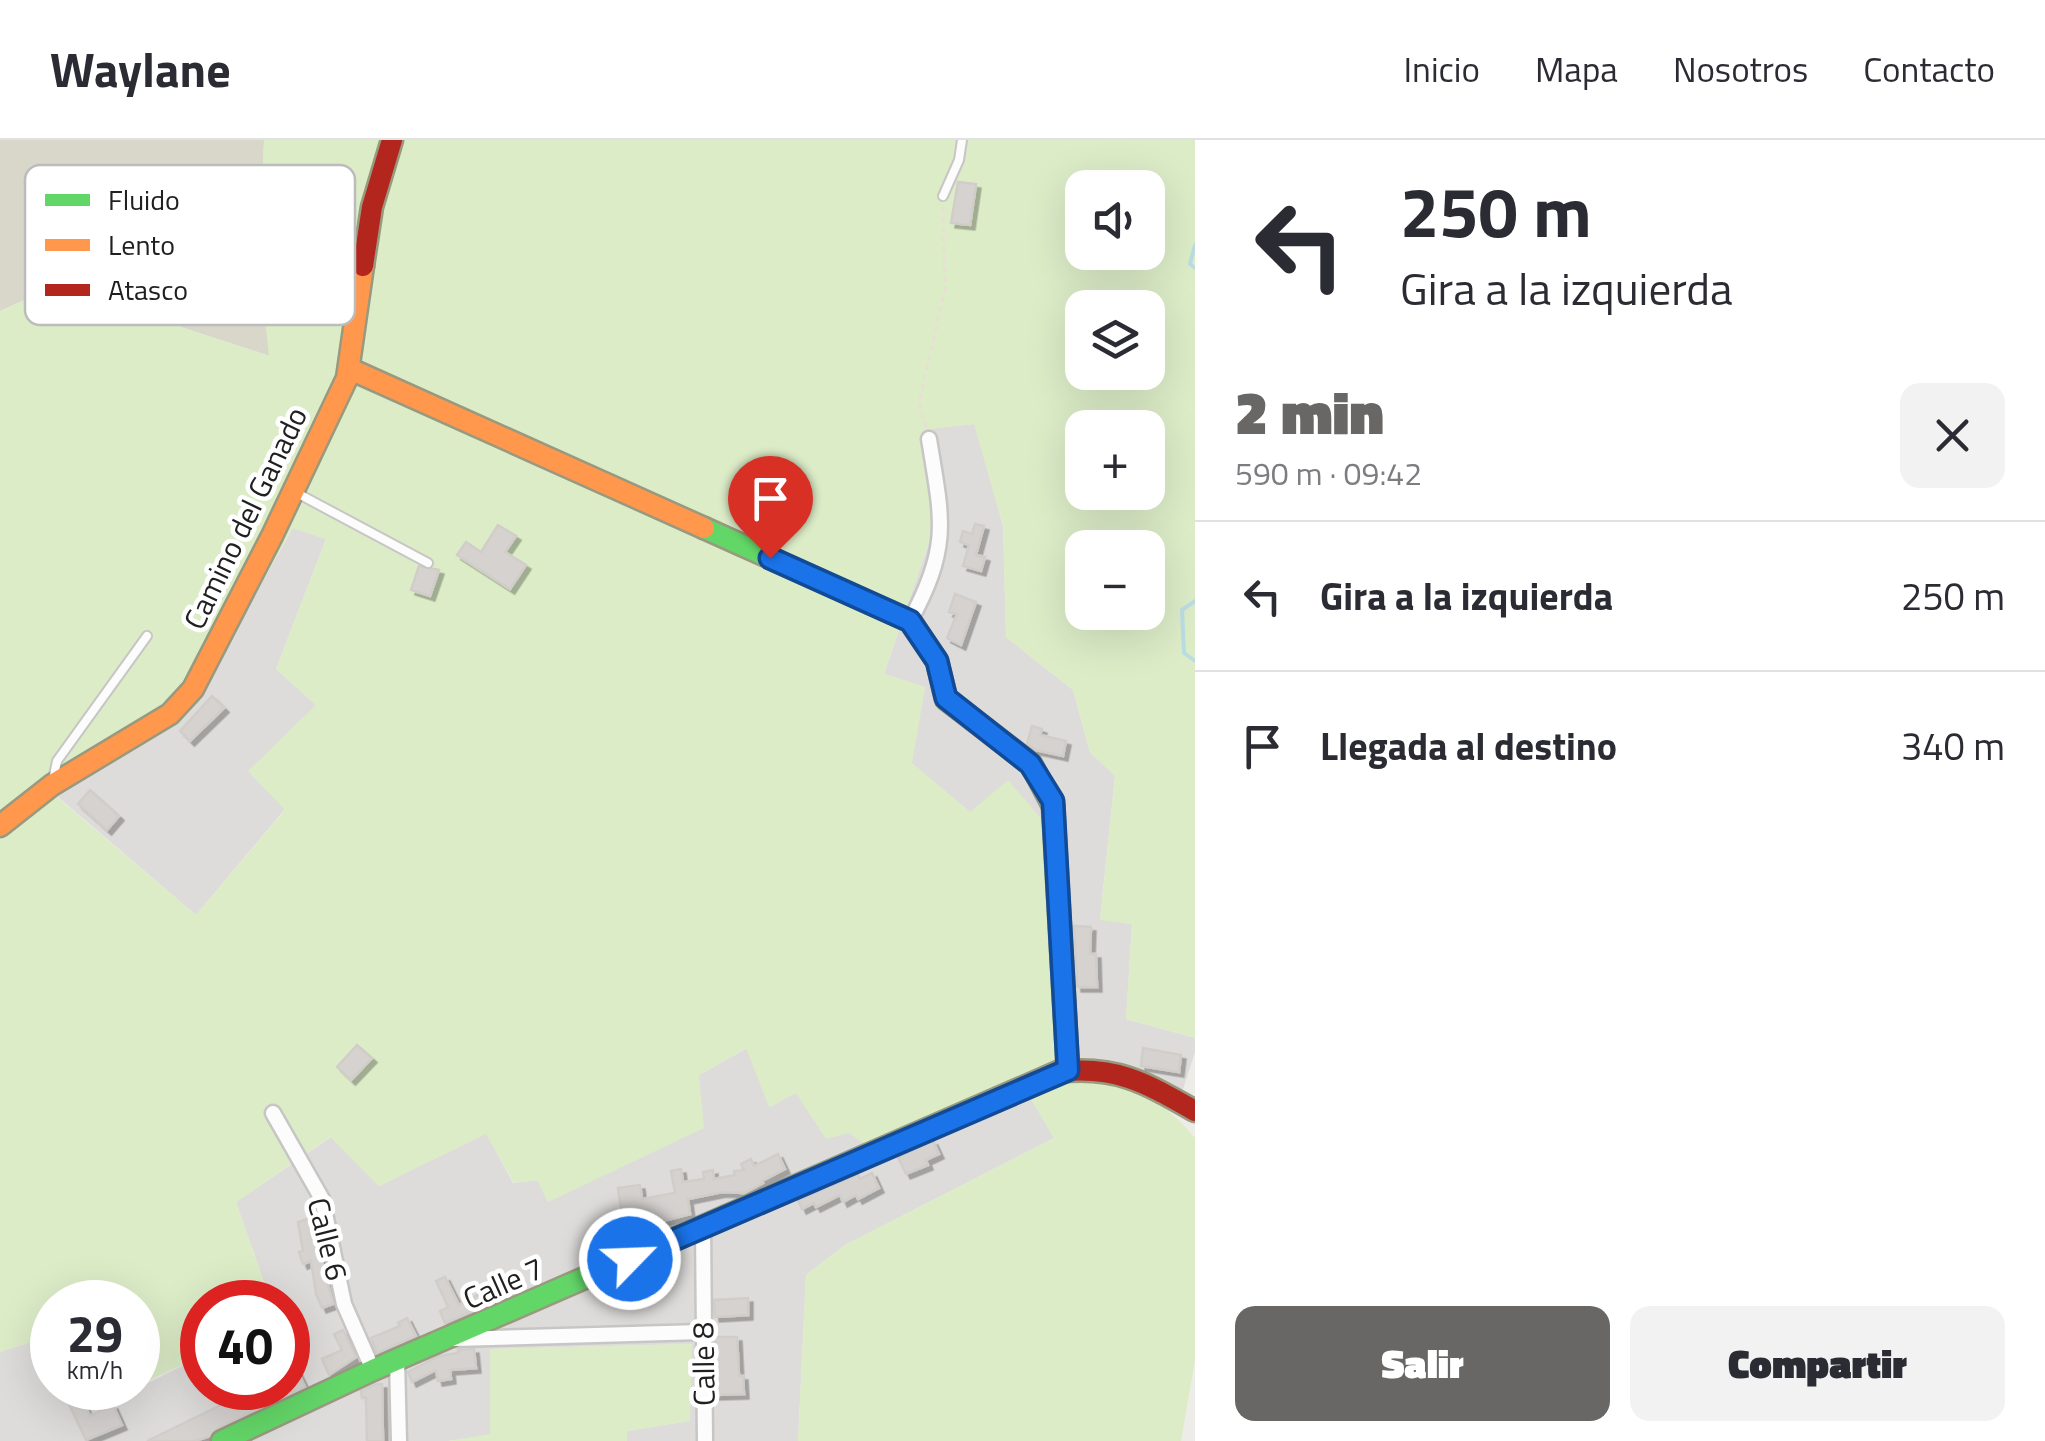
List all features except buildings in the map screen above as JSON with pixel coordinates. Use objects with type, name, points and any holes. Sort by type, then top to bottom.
[{"type":"street","name":"Camino del Ganado","points":[[0,826],[52,785],[170,714],[193,689],[294,491],[350,369],[372,207],[392,140]]},
{"type":"street","points":[[350,369],[910,621],[937,661],[946,698],[1030,764],[1053,801],[1068,1070]]},
{"type":"street","points":[[910,621],[924,596],[942,534],[929,439]]},
{"type":"street","name":"Calle 7","points":[[235,1438],[374,1370],[1068,1070],[1113,1070],[1195,1111]]},
{"type":"street","name":"Calle 6","points":[[273,1113],[322,1199],[344,1304],[374,1370]]},
{"type":"street","name":"Calle 8","points":[[703,1227],[705,1441]]},
{"type":"street","points":[[448,1339],[702,1332]]},
{"type":"street","points":[[397,1360],[399,1441]]},
{"type":"lane","points":[[943,196],[959,160],[962,140]]},
{"type":"lane","points":[[294,491],[428,563]]},
{"type":"lane","points":[[52,785],[57,761],[147,636]]},
{"type":"path","points":[[929,439],[919,402],[945,288],[943,196]]},
{"type":"shaded area","points":[[0,140],[264,140],[263,165],[25,165],[25,300],[0,311]]},
{"type":"shaded area","points":[[175,325],[266,325],[270,356]]},
{"type":"shaded area","points":[[975,424],[1003,526],[1006,637],[1073,690],[1090,752],[1115,776],[1100,919],[1132,924],[1126,1019],[1195,1038],[1195,1052],[1175,1114],[1118,1080],[1058,1072],[970,812],[911,763],[925,687],[884,674],[936,522],[923,429]]},
{"type":"shaded area","points":[[293,528],[326,539],[276,669],[316,705],[285,809],[196,915],[51,791],[192,704]]},
{"type":"shaded area","points":[[747,1048],[770,1107],[796,1092],[849,1132],[1027,1090],[1054,1138],[845,1245],[806,1275],[798,1441],[627,1441],[627,1431],[689,1421],[691,1344],[491,1349],[490,1435],[448,1441],[0,1441],[0,1352],[30,1342],[30,1410],[160,1410],[160,1377],[180,1367],[180,1410],[310,1410],[310,1280],[263,1280],[236,1202],[331,1137],[379,1186],[486,1133],[513,1183],[537,1180],[548,1201],[699,1075]]},
{"type":"green space","points":[[264,140],[1195,140],[1195,1038],[1126,1019],[1132,924],[1100,920],[1115,776],[1090,752],[1073,690],[1006,637],[1003,526],[974,424],[923,430],[936,522],[884,674],[925,687],[912,763],[970,812],[1008,780],[1043,821],[1058,1071],[1134,1090],[1165,1108],[1195,1138],[1195,1360],[1181,1441],[798,1441],[806,1275],[845,1245],[1054,1138],[1026,1091],[868,1146],[849,1133],[826,1139],[796,1093],[769,1107],[746,1048],[699,1075],[704,1128],[548,1202],[537,1180],[514,1183],[486,1134],[379,1186],[330,1137],[236,1202],[263,1280],[180,1280],[180,1366],[160,1375],[160,1280],[30,1280],[30,1342],[0,1352],[0,311],[25,300],[25,325],[174,325],[269,356],[266,325],[355,325],[355,165],[263,165]],"holes":[[[293,528],[326,539],[276,669],[316,705],[248,771],[285,810],[196,915],[51,792],[192,704]]]},
{"type":"green space","points":[[692,1344],[690,1421],[627,1431],[627,1441],[448,1441],[490,1434],[490,1349]]},
{"type":"waterway","points":[[1195,245],[1190,264],[1195,268]]},
{"type":"waterway","points":[[1195,601],[1182,610],[1184,653],[1195,661]]},
{"type":"traffic: fast","points":[[704,528],[910,621],[937,661],[946,699],[1031,764],[1053,806]]},
{"type":"traffic: fast","points":[[222,1441],[373,1370],[727,1216]]},
{"type":"traffic: slow","points":[[355,322],[363,266]]},
{"type":"traffic: slow","points":[[0,826],[52,785],[170,714],[193,689],[347,378],[355,325]]},
{"type":"traffic: slow","points":[[350,369],[704,528]]},
{"type":"traffic: jam","points":[[363,266],[372,207],[392,140]]},
{"type":"traffic: jam","points":[[1053,806],[1068,1070]]},
{"type":"traffic: jam","points":[[727,1216],[1058,1072],[1097,1071],[1130,1078],[1195,1111]]},
{"type":"route","points":[[630,1259],[1068,1070],[1053,801],[1030,764],[946,698],[937,661],[910,621],[770,558]]}]
